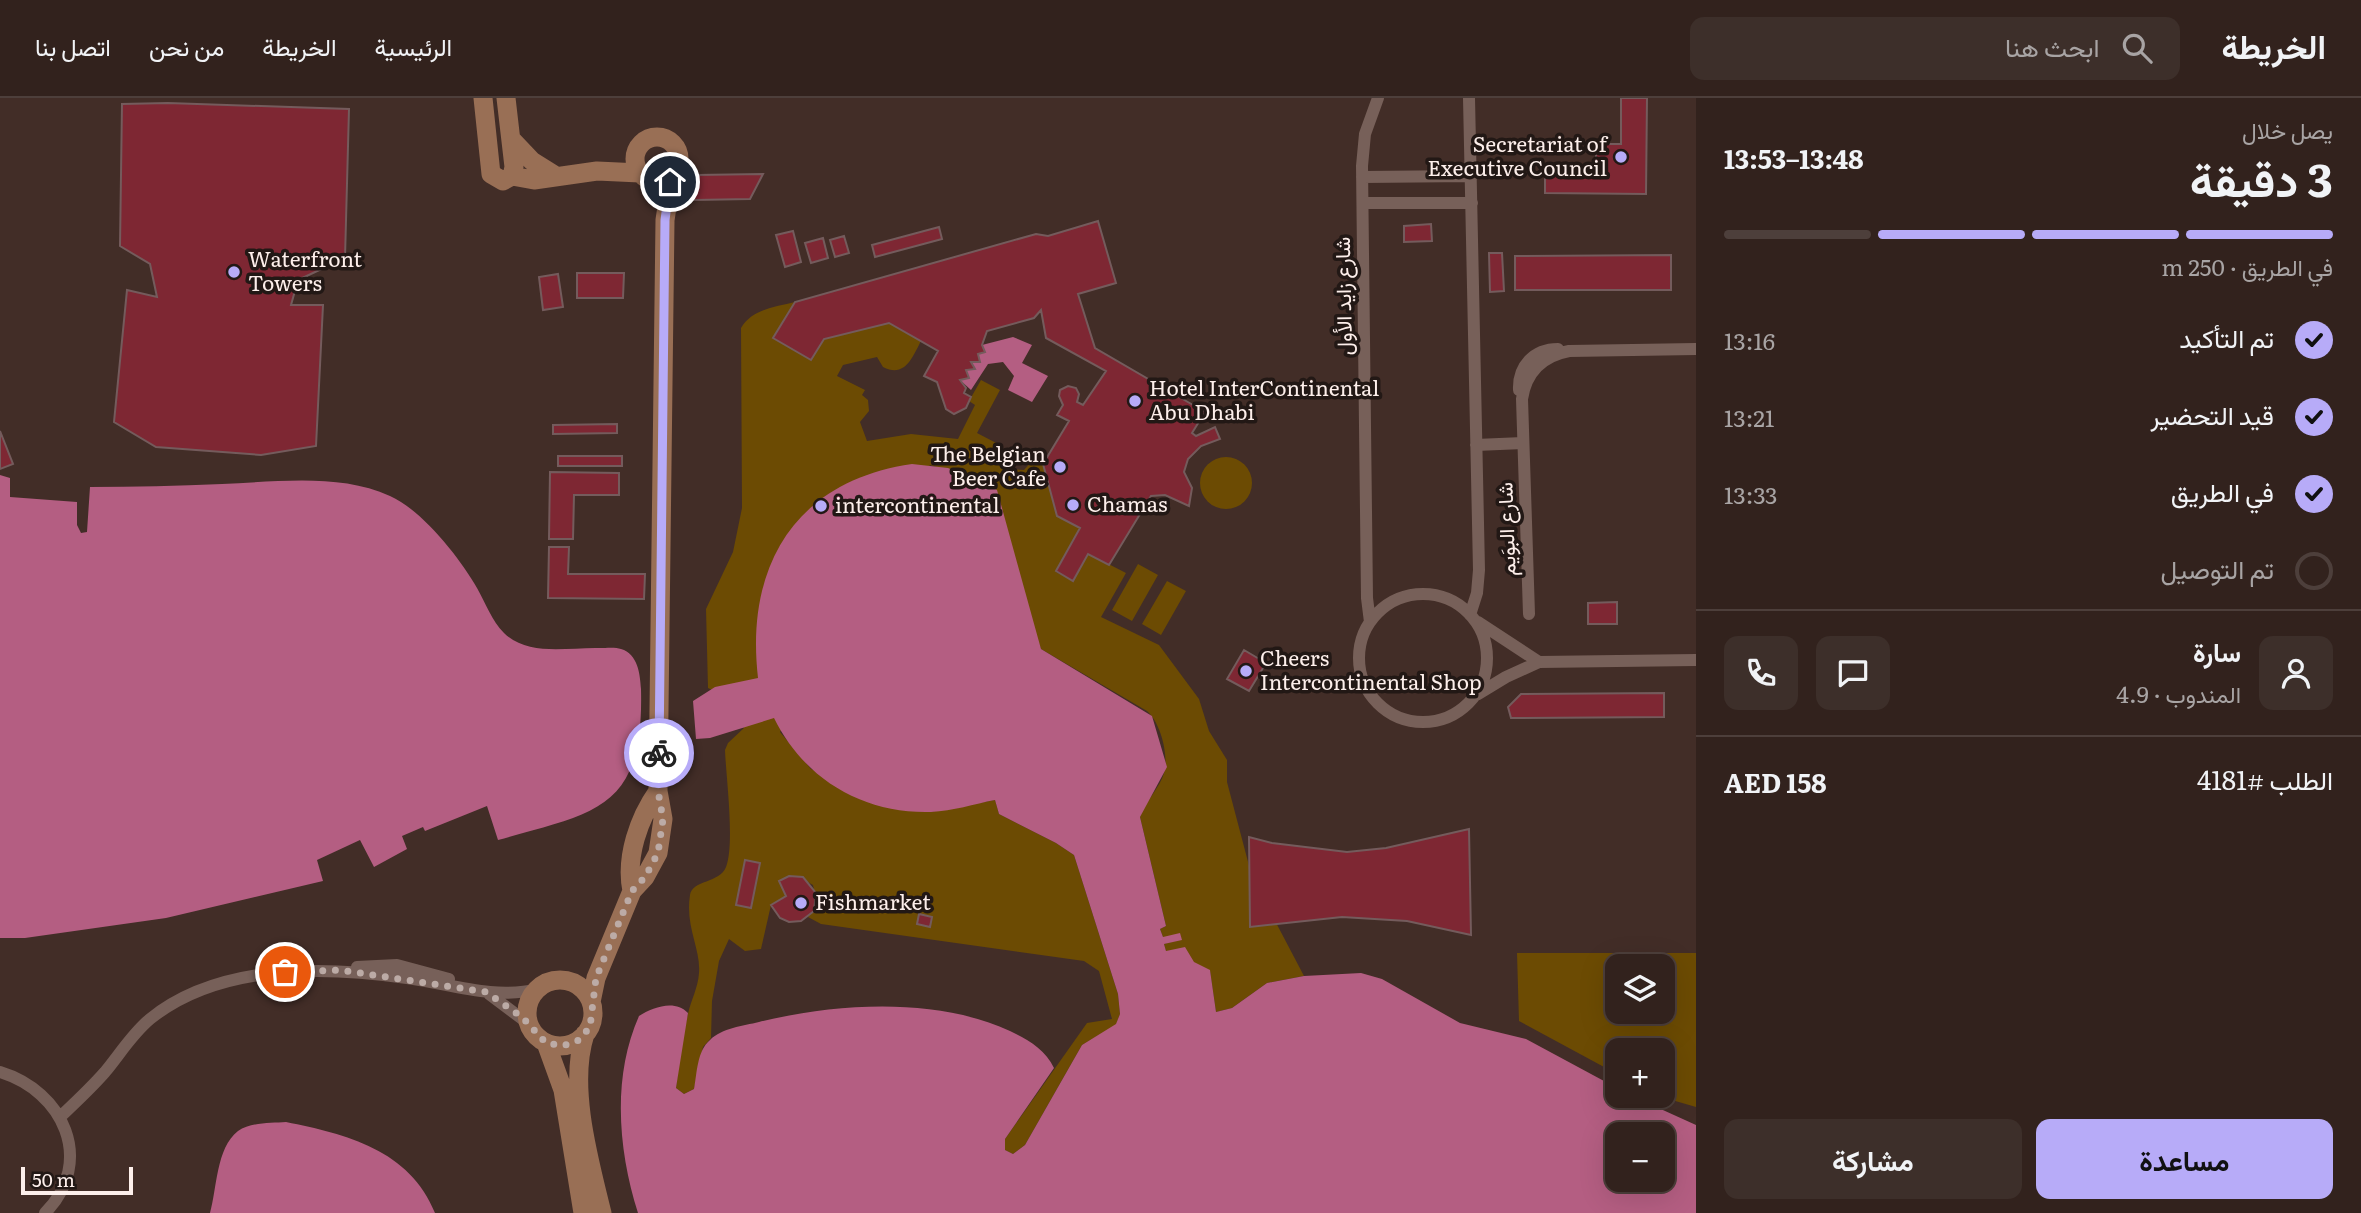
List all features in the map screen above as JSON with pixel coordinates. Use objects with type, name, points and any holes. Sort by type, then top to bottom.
[{"type":"street","points":[[484,98],[491,174],[498,181],[512,176],[534,180],[597,171],[642,174],[658,181],[672,174]]},
{"type":"street","points":[[506,98],[513,141],[512,176]]},
{"type":"street","name":"شارع زايد الأول","points":[[1370,622],[1367,598],[1362,177],[1365,134],[1378,98]]},
{"type":"street","points":[[1469,98],[1478,582],[1472,617],[1482,631],[1488,658],[1482,685],[1475,696]]},
{"type":"street","points":[[597,171],[638,148],[649,138],[664,138],[670,142],[676,147],[679,161],[672,174],[665,220],[658,791],[632,888],[596,978],[591,1002],[592,1018],[578,1061],[579,1089],[602,1213]]},
{"type":"street","points":[[513,141],[532,161],[556,176]]},
{"type":"street","points":[[638,148],[635,161],[654,192],[665,220]]},
{"type":"street","points":[[1362,177],[1472,176]]},
{"type":"street","points":[[1363,203],[1472,203]]},
{"type":"street","name":"شارع البوَيم","points":[[1528,614],[1522,399],[1526,382],[1536,366],[1551,356],[1569,351],[1696,349]]},
{"type":"street","points":[[1476,445],[1523,443]]},
{"type":"street","points":[[1539,662],[1441,596],[1413,595],[1388,605],[1370,622],[1360,648],[1361,673],[1367,688],[1385,709],[1401,718],[1428,722],[1454,714],[1475,696],[1506,677],[1539,662],[1696,660]]},
{"type":"street","points":[[60,1117],[104,1073],[139,1030],[178,1001],[249,978],[368,965],[404,966],[440,975],[466,988],[517,993],[538,989],[549,983],[566,981],[586,967],[612,940]]},
{"type":"street","points":[[566,981],[581,988],[591,1002]]},
{"type":"street","points":[[529,1024],[528,1008],[538,989]]},
{"type":"street","points":[[486,992],[529,1024],[546,1043],[563,1090],[583,1213]]},
{"type":"street","points":[[546,1043],[563,1046],[585,1034]]},
{"type":"street","points":[[0,1072],[33,1086],[44,1095],[60,1117],[68,1144],[67,1171],[57,1197],[45,1213]]},
{"type":"shaded area","points":[[795,302],[773,338],[811,360],[824,339],[889,323],[921,341],[911,360],[902,368],[891,370],[883,367],[877,357],[843,365],[837,376],[865,390],[862,395],[868,400],[869,411],[860,422],[867,441],[911,434],[958,439],[975,405],[969,401],[981,380],[1000,390],[977,433],[1002,446],[1001,457],[1011,469],[1024,470],[1033,460],[1043,464],[1057,516],[1080,528],[1056,572],[1073,581],[1087,553],[1126,573],[1101,617],[1159,645],[1199,699],[1209,731],[1227,760],[1227,782],[1252,877],[1304,976],[1267,983],[1232,1008],[1216,1012],[1210,971],[1166,951],[1164,944],[1182,939],[1163,937],[1160,929],[1166,926],[1140,817],[1164,773],[1163,740],[1156,723],[1147,711],[1041,649],[978,479],[930,465],[780,732],[811,769],[930,812],[995,800],[999,814],[1074,855],[1118,994],[1120,1014],[1116,1025],[1082,1045],[1025,1145],[1013,1154],[1005,1150],[1005,1139],[1087,1023],[1112,1019],[1099,971],[1084,961],[821,924],[808,917],[817,903],[813,885],[797,876],[779,881],[786,896],[771,905],[761,949],[745,951],[729,939],[719,961],[712,1001],[711,1038],[703,1047],[694,1089],[684,1094],[676,1088],[684,1032],[699,973],[691,927],[690,895],[692,890],[718,876],[726,867],[730,827],[725,750],[728,743],[744,728],[719,693],[708,688],[706,609],[733,552],[742,508],[741,328],[758,313]]},
{"type":"shaded area","points":[[1013,337],[1032,345],[1022,363],[1048,376],[1032,402],[1008,390],[1014,376],[1003,362],[988,364],[971,390],[960,380],[969,378],[966,370],[975,369],[971,362],[982,345]]},
{"type":"shaded area","points":[[1226,457],[1236,459],[1244,465],[1250,473],[1250,493],[1244,501],[1236,507],[1226,509],[1216,507],[1208,501],[1202,493],[1200,483],[1202,473],[1208,465],[1216,459]]},
{"type":"shaded area","points":[[912,464],[948,468],[997,490],[1041,649],[1152,716],[1167,767],[1140,817],[1166,926],[1160,929],[1163,937],[1180,933],[1182,940],[1164,944],[1166,951],[1185,947],[1194,962],[1210,970],[1216,1012],[1232,1008],[1267,983],[1304,976],[1361,973],[1382,979],[1460,1023],[1526,1039],[1605,1082],[1605,1108],[1658,1108],[1696,1125],[1696,1213],[638,1213],[622,1139],[622,1089],[630,1039],[639,1016],[651,1010],[670,1005],[688,1013],[676,1088],[684,1094],[694,1089],[700,1056],[715,1036],[733,1028],[789,1016],[853,1008],[919,1008],[981,1020],[1010,1031],[1041,1050],[1054,1068],[1005,1139],[1005,1150],[1013,1154],[1025,1145],[1082,1045],[1116,1024],[1120,1014],[1118,994],[1074,855],[999,814],[995,800],[931,812],[882,807],[859,799],[838,789],[802,759],[774,718],[710,738],[696,739],[693,701],[715,687],[758,678],[756,637],[760,600],[770,566],[786,535],[808,510],[837,489],[871,473]]},
{"type":"shaded area","points":[[0,475],[10,478],[10,497],[77,502],[77,525],[81,533],[87,532],[90,487],[307,481],[350,484],[390,496],[415,512],[439,536],[470,576],[496,623],[514,640],[525,645],[549,649],[616,648],[631,655],[637,665],[641,689],[640,729],[634,759],[623,782],[608,799],[588,812],[498,840],[487,806],[425,831],[423,827],[402,836],[407,849],[374,867],[360,840],[317,860],[323,881],[166,918],[25,938],[0,938]]},
{"type":"shaded area","points":[[1138,564],[1158,575],[1132,621],[1112,610]]},
{"type":"shaded area","points":[[1167,581],[1186,591],[1161,635],[1142,624]]},
{"type":"shaded area","points":[[1517,953],[1696,953],[1696,1107],[1675,1101],[1675,1038],[1605,1038],[1605,1068],[1519,1021]]},
{"type":"shaded area","points":[[286,1122],[331,1132],[374,1148],[410,1174],[424,1191],[435,1213],[210,1213],[221,1158],[231,1138],[249,1126]]},
{"type":"building","name":"Secretariat of Executive Council","points":[[1621,98],[1647,98],[1646,194],[1545,193],[1545,170],[1596,170],[1596,144],[1621,144]]},
{"type":"building","name":"Waterfront Towers","points":[[122,104],[349,109],[345,258],[298,280],[291,305],[323,305],[316,446],[261,455],[156,447],[114,422],[127,290],[157,297],[150,264],[120,246]]},
{"type":"building","points":[[763,174],[750,199],[694,200],[696,175]]},
{"type":"building","name":"Hotel InterContinental Abu Dhabi","points":[[1098,221],[1116,283],[1078,294],[1095,348],[1205,412],[1192,433],[1196,436],[1215,427],[1220,439],[1201,446],[1188,459],[1184,472],[1192,488],[1189,506],[1165,495],[1151,496],[1109,565],[1088,554],[1073,581],[1056,571],[1080,528],[1057,516],[1043,464],[1069,421],[1057,415],[1063,405],[1059,396],[1060,390],[1068,386],[1076,388],[1079,394],[1077,402],[1083,405],[1106,371],[1046,338],[1041,310],[1034,318],[987,331],[982,345],[985,352],[978,354],[980,362],[971,362],[975,369],[966,370],[969,378],[960,380],[966,388],[964,393],[971,397],[966,408],[954,414],[946,409],[937,382],[924,376],[938,351],[889,323],[824,339],[811,360],[773,338],[795,302],[1036,234],[1048,236]]},
{"type":"building","points":[[1431,224],[1432,241],[1404,242],[1404,226]]},
{"type":"building","points":[[939,227],[942,239],[875,257],[872,245]]},
{"type":"building","points":[[793,231],[801,262],[785,267],[776,235]]},
{"type":"building","points":[[844,236],[849,253],[835,257],[830,240]]},
{"type":"building","points":[[823,238],[828,258],[811,263],[805,243]]},
{"type":"building","points":[[1489,253],[1502,253],[1504,291],[1490,292]]},
{"type":"building","points":[[1671,255],[1671,290],[1515,290],[1515,256]]},
{"type":"building","points":[[577,273],[624,273],[623,298],[577,298]]},
{"type":"building","points":[[558,274],[563,307],[543,310],[539,277]]},
{"type":"building","points":[[617,424],[617,433],[553,434],[553,425]]},
{"type":"building","points":[[0,431],[13,464],[0,469]]},
{"type":"building","points":[[558,456],[622,456],[622,466],[558,466]]},
{"type":"building","points":[[550,472],[619,473],[619,495],[574,495],[573,539],[549,539]]},
{"type":"building","points":[[549,547],[569,547],[568,574],[645,574],[644,599],[548,598]]},
{"type":"building","points":[[1617,602],[1617,624],[1588,624],[1588,603]]},
{"type":"building","points":[[1244,650],[1266,663],[1249,691],[1227,679]]},
{"type":"building","points":[[1664,693],[1664,717],[1511,718],[1508,707],[1521,694]]},
{"type":"building","points":[[1469,829],[1471,935],[1407,921],[1342,917],[1250,927],[1249,837],[1272,843],[1347,852],[1386,848]]},
{"type":"building","points":[[745,860],[760,863],[751,908],[736,905]]},
{"type":"building","points":[[789,876],[803,877],[816,893],[814,911],[801,921],[789,922],[780,918],[771,905],[786,896],[779,881]]},
{"type":"building","points":[[919,914],[932,917],[930,927],[917,924]]},
{"type":"way so far","points":[[285,972],[340,970],[403,977],[486,992],[522,1017],[546,1043],[563,1046],[579,1040],[590,1027],[596,978],[632,891],[650,870],[658,853],[663,819],[658,791],[659,753]]},
{"type":"place","name":"Secretariat of Executive Council","points":[[1621,157]]},
{"type":"place","name":"Waterfront Towers","points":[[234,272]]},
{"type":"place","name":"Hotel InterContinental Abu Dhabi","points":[[1135,401]]},
{"type":"place","name":"The Belgian Beer Cafe","points":[[1060,467]]},
{"type":"place","name":"Chamas","points":[[1073,505]]},
{"type":"place","name":"intercontinental","points":[[821,506]]},
{"type":"place","name":"Cheers Intercontinental Shop","points":[[1246,671]]},
{"type":"place","name":"Fishmarket","points":[[801,903]]},
{"type":"route","points":[[659,753],[665,220],[670,182]]}]
